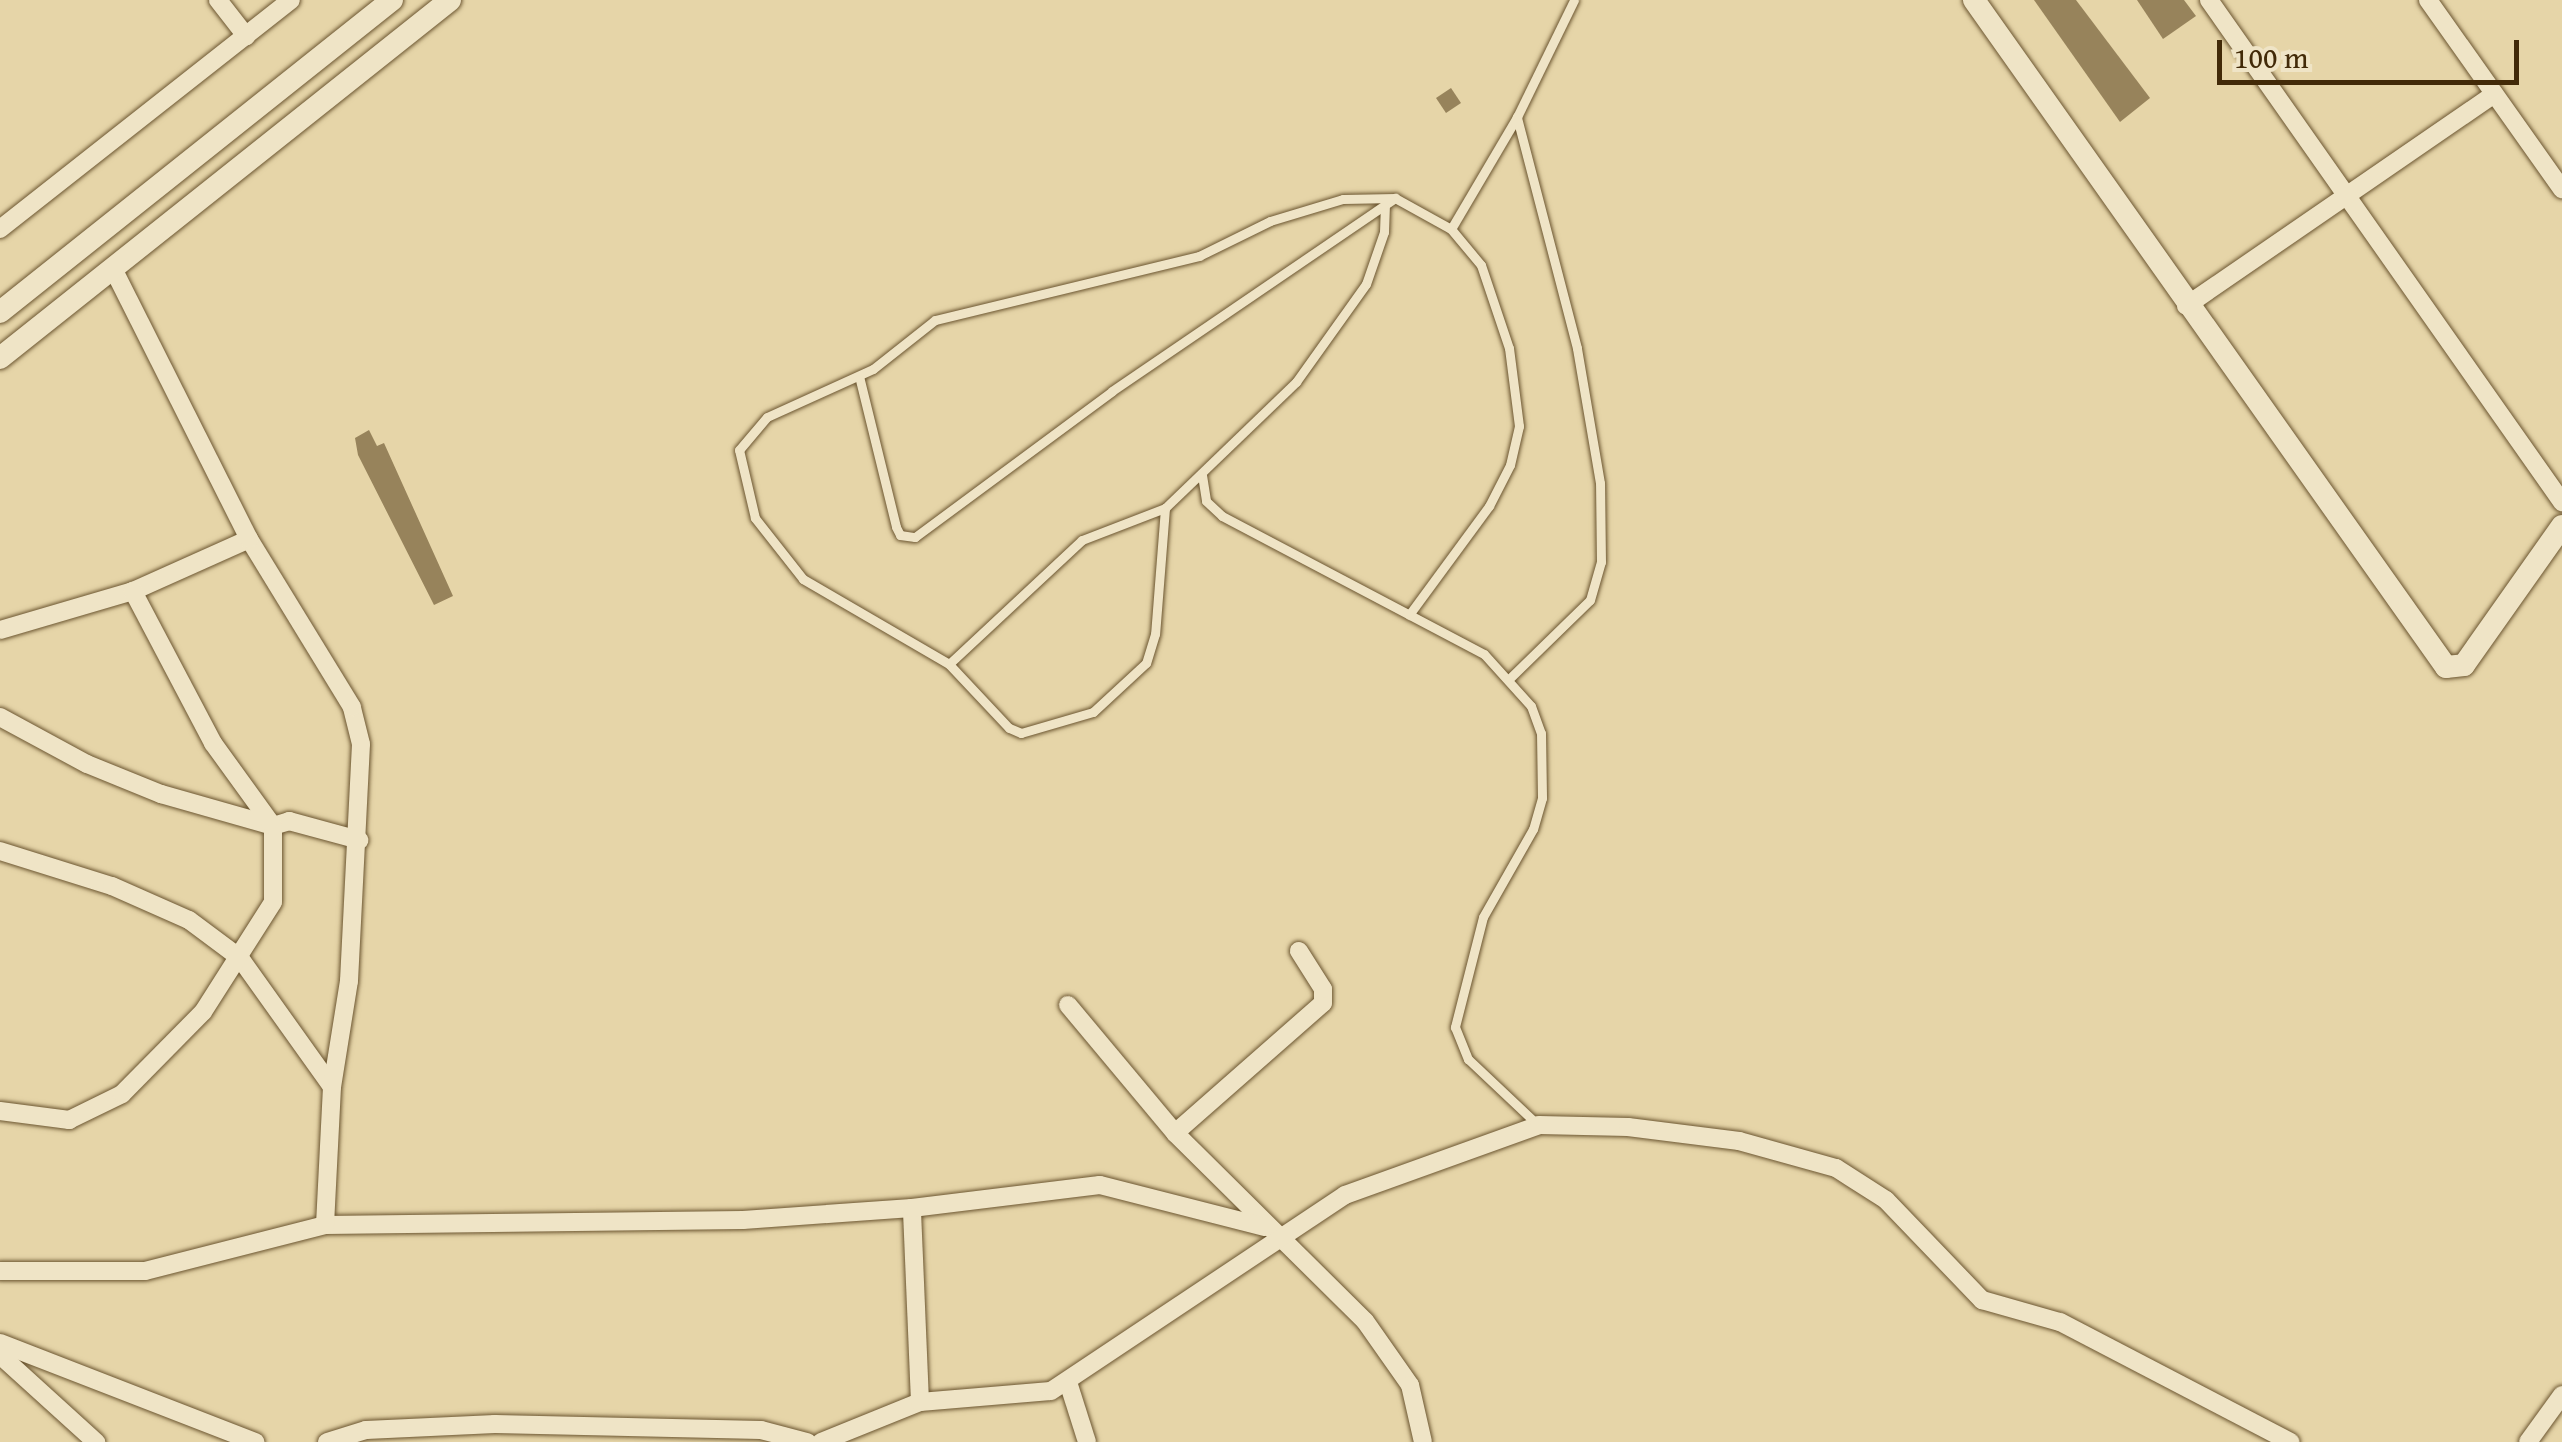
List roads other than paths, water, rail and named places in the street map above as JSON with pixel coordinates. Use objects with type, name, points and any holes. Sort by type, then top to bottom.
[{"type":"main road","points":[[0,312],[392,0]]},
{"type":"main road","points":[[0,358],[450,0]]},
{"type":"main road","points":[[1974,0],[2186,306],[2446,667],[2464,665],[2562,526]]},
{"type":"main road","points":[[230,129],[252,156]]},
{"type":"street","points":[[218,0],[246,36]]},
{"type":"street","points":[[0,229],[291,0]]},
{"type":"street","points":[[2209,0],[2344,201],[2562,502]]},
{"type":"street","points":[[2428,0],[2562,188]]},
{"type":"street","points":[[2186,306],[2344,201],[2494,94]]},
{"type":"street","points":[[113,268],[248,539],[352,707],[361,744],[349,981],[332,1087],[325,1225]]},
{"type":"street","points":[[0,630],[133,591],[248,539]]},
{"type":"street","points":[[0,1111],[69,1120],[122,1094],[190,1026],[240,958],[273,902],[273,826],[213,743],[133,591]]},
{"type":"street","points":[[0,716],[144,787],[273,826],[289,821],[359,840]]},
{"type":"street","points":[[0,851],[169,909],[240,958],[332,1087]]},
{"type":"street","points":[[1176,1134],[1323,1003],[1323,989],[1299,951]]},
{"type":"street","points":[[1068,1005],[1176,1134],[1271,1234],[1340,1294],[1401,1370],[1423,1442]]},
{"type":"street","points":[[821,1442],[920,1402],[1035,1395],[1068,1382],[1271,1234],[1386,1176],[1538,1126],[1628,1126],[1739,1140],[1836,1168],[1886,1200],[1982,1300],[2060,1322],[2291,1442]]},
{"type":"street","points":[[0,1271],[145,1271],[325,1225],[743,1220],[912,1208],[1100,1185],[1271,1234]]},
{"type":"street","points":[[912,1208],[920,1402]]},
{"type":"street","points":[[0,1343],[255,1442]]},
{"type":"street","points":[[0,1355],[96,1442]]},
{"type":"street","points":[[1068,1382],[1086,1442]]},
{"type":"street","points":[[2528,1442],[2559,1406]]},
{"type":"street","points":[[328,1442],[366,1430],[496,1424],[761,1430],[807,1442]]},
{"type":"lane","points":[[1450,228],[1518,117],[1574,0]]},
{"type":"lane","points":[[1510,677],[1590,600],[1602,562],[1600,483],[1577,348],[1518,117]]},
{"type":"lane","points":[[860,376],[879,436],[896,528],[900,536],[915,537],[1112,391],[1396,198]]},
{"type":"lane","points":[[1166,508],[1155,634],[1146,663],[1131,683],[1092,712],[1021,733],[1009,728],[950,664],[803,579],[755,518],[742,482],[739,450],[753,428],[860,376],[935,320],[1199,256],[1270,221],[1343,199],[1396,198],[1450,228],[1480,265],[1501,314],[1519,426],[1510,465],[1489,506],[1408,615]]},
{"type":"lane","points":[[950,664],[1082,540],[1166,508],[1296,382],[1343,323],[1377,258],[1384,206]]},
{"type":"lane","points":[[1202,475],[1206,502],[1222,516],[1484,654],[1510,677],[1542,733],[1542,798],[1534,829],[1483,917],[1455,1027],[1468,1060],[1538,1126]]}]
